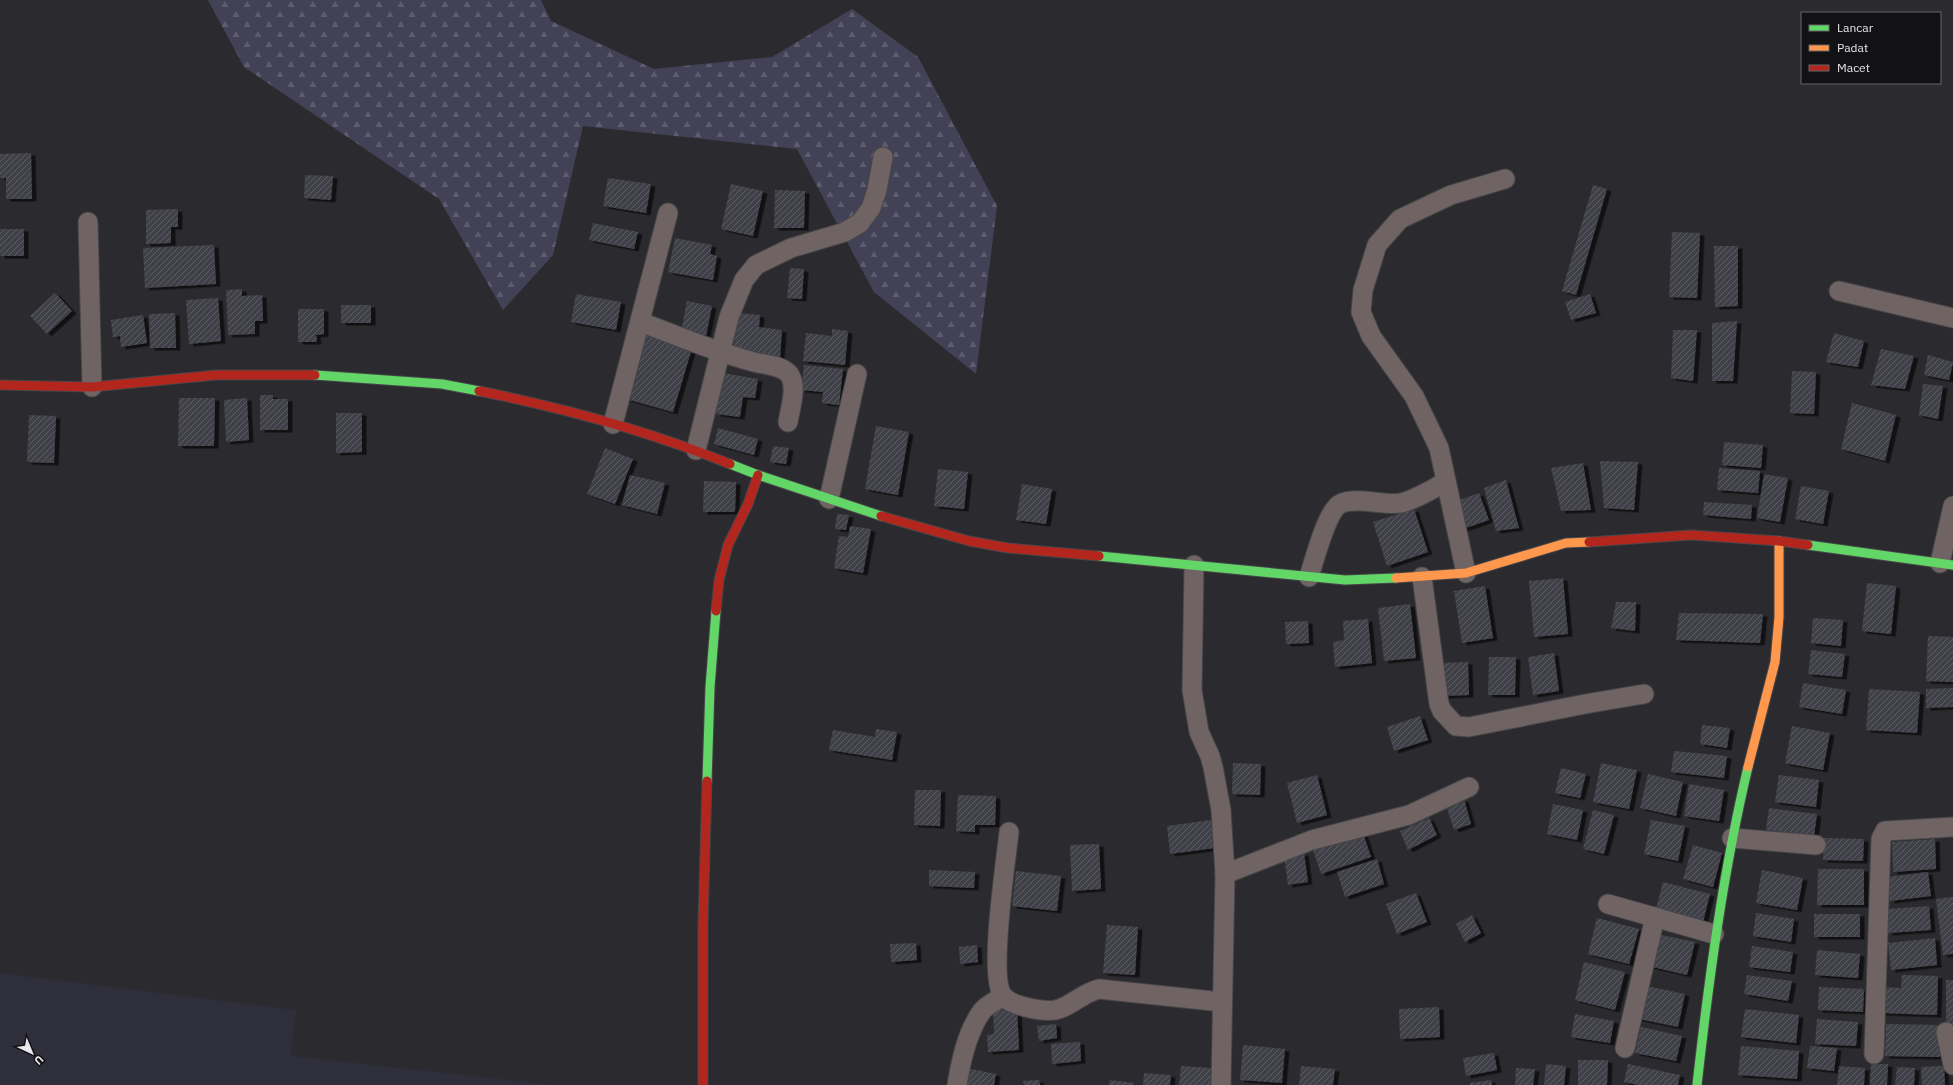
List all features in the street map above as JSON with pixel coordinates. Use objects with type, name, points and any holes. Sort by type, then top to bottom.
[{"type":"street","points":[[696,450],[729,317],[744,280],[756,265],[791,248],[845,232],[860,223],[871,208],[877,190],[882,157]]},
{"type":"street","points":[[1466,573],[1439,448],[1414,396],[1371,336],[1361,312],[1363,290],[1377,245],[1400,219],[1451,195],[1505,179]]},
{"type":"street","points":[[613,424],[668,213]]},
{"type":"street","points":[[88,222],[92,387]]},
{"type":"street","points":[[1839,291],[1953,318]]},
{"type":"street","points":[[640,322],[720,352],[780,368],[789,374],[793,390],[788,422]]},
{"type":"street","points":[[0,385],[92,387],[216,375],[301,374],[442,384],[524,400],[613,424],[696,450],[758,475],[886,518],[975,542],[1008,548],[1153,560],[1345,580],[1422,577],[1466,573],[1566,543],[1691,535],[1779,541],[1947,564],[1953,506]]},
{"type":"street","points":[[829,499],[857,374]]},
{"type":"street","points":[[703,1085],[703,923],[710,687],[719,580],[728,544],[748,504],[758,475]]},
{"type":"street","points":[[1309,577],[1325,528],[1331,514],[1340,504],[1350,501],[1388,504],[1402,503],[1446,482]]},
{"type":"street","points":[[1697,1085],[1714,934],[1740,800],[1770,686],[1775,661],[1779,590],[1779,541]]},
{"type":"street","points":[[1194,565],[1192,690],[1199,732],[1210,756],[1221,810],[1225,874],[1221,1085]]},
{"type":"street","points":[[1422,577],[1439,704],[1442,711],[1456,726],[1469,727],[1644,694]]},
{"type":"street","points":[[1225,874],[1312,840],[1409,815],[1469,787]]},
{"type":"street","points":[[1874,1054],[1882,834],[1885,831],[1953,827]]},
{"type":"street","points":[[1009,832],[998,940],[998,978],[1003,996],[1015,1005],[1049,1010],[1061,1008],[1088,991],[1099,989],[1222,1002]]},
{"type":"street","points":[[1732,838],[1816,845]]},
{"type":"street","points":[[1608,904],[1714,934]]},
{"type":"street","points":[[1625,1048],[1655,917]]},
{"type":"street","points":[[957,1085],[962,1059],[972,1031],[983,1010],[1003,996]]},
{"type":"street","points":[[1946,1032],[1953,1065]]},
{"type":"shaded area","points":[[0,973],[296,1010],[291,1056],[552,1085],[0,1085]]},
{"type":"green space","points":[[208,0],[541,0],[551,21],[654,69],[772,57],[852,9],[918,57],[997,206],[976,374],[874,292],[797,149],[583,126],[553,255],[503,310],[439,199],[244,67]]},
{"type":"building","points":[[31,153],[32,199],[6,199],[6,178],[0,178],[0,154]]},
{"type":"building","points":[[305,175],[333,176],[331,200],[304,198]]},
{"type":"building","points":[[608,178],[651,184],[646,213],[603,206]]},
{"type":"building","points":[[731,184],[763,191],[753,236],[721,229]]},
{"type":"building","points":[[1593,185],[1607,189],[1576,295],[1562,291]]},
{"type":"building","points":[[775,190],[805,191],[804,228],[774,228]]},
{"type":"building","points":[[178,209],[178,227],[171,227],[171,243],[146,244],[146,210]]},
{"type":"building","points":[[593,223],[638,232],[634,249],[589,240]]},
{"type":"building","points":[[0,229],[24,229],[24,256],[0,256]]},
{"type":"building","points":[[1672,232],[1700,233],[1697,298],[1669,297]]},
{"type":"building","points":[[675,238],[712,245],[710,254],[717,256],[713,280],[668,272]]},
{"type":"building","points":[[214,245],[216,284],[145,288],[143,248]]},
{"type":"building","points":[[1714,246],[1738,246],[1738,306],[1715,307]]},
{"type":"building","points":[[790,268],[804,269],[802,299],[787,298]]},
{"type":"building","points":[[242,289],[242,296],[262,295],[263,321],[255,321],[255,334],[228,335],[226,290]]},
{"type":"building","points":[[55,293],[72,311],[47,334],[30,316]]},
{"type":"building","points":[[576,294],[621,302],[616,330],[571,322]]},
{"type":"building","points":[[1590,294],[1596,313],[1571,320],[1565,302]]},
{"type":"building","points":[[218,298],[221,341],[189,344],[186,300]]},
{"type":"building","points":[[687,301],[712,306],[706,336],[681,332]]},
{"type":"building","points":[[341,305],[371,305],[371,323],[341,323]]},
{"type":"building","points":[[298,309],[324,309],[324,334],[316,335],[317,342],[298,342]]},
{"type":"building","points":[[175,313],[176,348],[150,348],[149,314]]},
{"type":"building","points":[[737,313],[760,315],[759,327],[782,330],[780,358],[733,353]]},
{"type":"building","points":[[143,315],[147,343],[121,347],[120,336],[113,337],[111,320]]},
{"type":"building","points":[[1737,321],[1733,381],[1712,381],[1712,323]]},
{"type":"building","points":[[832,329],[848,331],[845,365],[803,361],[806,333],[832,336]]},
{"type":"building","points":[[1673,330],[1697,330],[1693,381],[1671,378]]},
{"type":"building","points":[[1834,333],[1864,341],[1858,367],[1826,362]]},
{"type":"building","points":[[644,335],[692,348],[673,412],[626,399]]},
{"type":"building","points":[[1881,349],[1914,356],[1905,389],[1871,385]]},
{"type":"building","points":[[1928,355],[1953,362],[1949,380],[1924,375]]},
{"type":"building","points":[[804,365],[843,369],[839,405],[822,403],[823,392],[801,390]]},
{"type":"building","points":[[1792,371],[1816,372],[1814,414],[1790,413]]},
{"type":"building","points":[[723,373],[758,379],[755,398],[743,397],[740,417],[716,414]]},
{"type":"building","points":[[1923,384],[1943,386],[1938,419],[1919,415]]},
{"type":"building","points":[[260,395],[273,395],[273,399],[288,399],[288,430],[260,430]]},
{"type":"building","points":[[179,398],[215,398],[214,446],[178,446]]},
{"type":"building","points":[[247,398],[249,440],[226,442],[224,400]]},
{"type":"building","points":[[1852,403],[1896,415],[1885,461],[1841,449]]},
{"type":"building","points":[[336,413],[362,413],[362,452],[336,453]]},
{"type":"building","points":[[29,415],[56,416],[54,463],[27,462]]},
{"type":"building","points":[[876,426],[909,432],[898,495],[865,489]]},
{"type":"building","points":[[718,428],[758,439],[754,455],[714,444]]},
{"type":"building","points":[[1724,442],[1763,445],[1761,468],[1722,465]]},
{"type":"building","points":[[773,446],[789,448],[786,464],[770,462]]},
{"type":"building","points":[[605,448],[633,459],[615,504],[587,494]]},
{"type":"building","points":[[1600,461],[1638,462],[1634,510],[1604,508]]},
{"type":"building","points":[[1583,463],[1591,510],[1561,511],[1551,468]]},
{"type":"building","points":[[1719,468],[1760,471],[1758,493],[1717,490]]},
{"type":"building","points":[[938,469],[968,472],[964,509],[934,506]]},
{"type":"building","points":[[1764,474],[1788,478],[1780,522],[1757,518]]},
{"type":"building","points":[[630,475],[665,483],[657,514],[622,505]]},
{"type":"building","points":[[1506,480],[1519,528],[1496,531],[1484,488]]},
{"type":"building","points":[[704,481],[736,482],[735,512],[703,512]]},
{"type":"building","points":[[1022,484],[1052,489],[1046,524],[1016,520]]},
{"type":"building","points":[[1801,486],[1829,491],[1823,524],[1795,519]]},
{"type":"building","points":[[1479,493],[1489,520],[1463,529],[1454,502]]},
{"type":"building","points":[[1704,502],[1752,505],[1751,519],[1703,515]]},
{"type":"building","points":[[1414,509],[1428,552],[1387,566],[1373,522]]},
{"type":"building","points":[[837,514],[849,515],[846,530],[835,529]]},
{"type":"building","points":[[850,526],[871,529],[863,573],[834,568],[839,536],[848,537]]},
{"type":"building","points":[[1563,578],[1568,634],[1534,637],[1529,581]]},
{"type":"building","points":[[1867,583],[1896,586],[1891,634],[1862,631]]},
{"type":"building","points":[[1485,586],[1493,638],[1462,643],[1454,591]]},
{"type":"building","points":[[1616,602],[1636,602],[1635,631],[1611,628]]},
{"type":"building","points":[[1410,604],[1416,658],[1384,661],[1378,608]]},
{"type":"building","points":[[1679,613],[1763,614],[1760,643],[1676,640]]},
{"type":"building","points":[[1813,618],[1843,620],[1841,646],[1811,643]]},
{"type":"building","points":[[1368,619],[1372,663],[1335,667],[1333,642],[1344,640],[1343,621]]},
{"type":"building","points":[[1308,621],[1309,643],[1286,644],[1285,622]]},
{"type":"building","points":[[1928,636],[1953,637],[1953,682],[1926,681]]},
{"type":"building","points":[[1811,650],[1845,654],[1842,677],[1808,674]]},
{"type":"building","points":[[1554,653],[1559,691],[1533,695],[1528,657]]},
{"type":"building","points":[[1489,657],[1516,657],[1515,695],[1488,695]]},
{"type":"building","points":[[1468,662],[1469,695],[1442,696],[1440,663]]},
{"type":"building","points":[[1803,683],[1846,690],[1842,714],[1799,707]]},
{"type":"building","points":[[1953,688],[1953,707],[1926,708],[1926,689]]},
{"type":"building","points":[[1869,689],[1920,692],[1917,733],[1866,730]]},
{"type":"building","points":[[1420,716],[1428,740],[1394,751],[1387,727]]},
{"type":"building","points":[[1702,725],[1730,728],[1727,748],[1700,744]]},
{"type":"building","points":[[1792,726],[1830,733],[1823,770],[1785,763]]},
{"type":"building","points":[[876,729],[897,732],[892,760],[829,750],[833,730],[875,737]]},
{"type":"building","points":[[1674,751],[1727,756],[1724,778],[1671,772]]},
{"type":"building","points":[[1233,763],[1261,764],[1260,795],[1232,794]]},
{"type":"building","points":[[1601,763],[1637,770],[1629,809],[1593,802]]},
{"type":"building","points":[[1561,768],[1586,774],[1580,798],[1555,793]]},
{"type":"building","points":[[1648,774],[1683,782],[1676,816],[1640,808]]},
{"type":"building","points":[[1317,775],[1327,815],[1297,823],[1287,783]]},
{"type":"building","points":[[1779,775],[1819,780],[1816,807],[1775,802]]},
{"type":"building","points":[[1689,784],[1724,790],[1719,821],[1684,816]]},
{"type":"building","points":[[915,790],[941,790],[940,826],[914,825]]},
{"type":"building","points":[[958,795],[996,796],[995,825],[975,825],[975,832],[956,831]]},
{"type":"building","points":[[1464,799],[1471,824],[1454,830],[1446,805]]},
{"type":"building","points":[[1553,804],[1583,810],[1577,840],[1547,834]]},
{"type":"building","points":[[1769,808],[1817,814],[1814,836],[1766,830]]},
{"type":"building","points":[[1593,810],[1614,815],[1604,854],[1583,849]]},
{"type":"building","points":[[1429,818],[1437,835],[1408,850],[1400,831]]},
{"type":"building","points":[[1211,820],[1215,848],[1170,854],[1167,826]]},
{"type":"building","points":[[1651,820],[1685,826],[1678,861],[1644,854]]},
{"type":"building","points":[[1363,833],[1371,857],[1321,874],[1313,850]]},
{"type":"building","points":[[1824,838],[1864,839],[1863,861],[1823,860]]},
{"type":"building","points":[[1935,839],[1936,869],[1893,872],[1892,842]]},
{"type":"building","points":[[1099,844],[1101,889],[1072,891],[1070,845]]},
{"type":"building","points":[[1693,845],[1722,853],[1713,887],[1683,879]]},
{"type":"building","points":[[1304,853],[1308,882],[1288,885],[1284,856]]},
{"type":"building","points":[[1377,859],[1384,884],[1345,897],[1337,872]]},
{"type":"building","points":[[1818,869],[1864,869],[1864,905],[1817,905]]},
{"type":"building","points":[[929,870],[975,872],[974,888],[929,886]]},
{"type":"building","points":[[1762,870],[1803,878],[1797,910],[1756,903]]},
{"type":"building","points":[[1016,871],[1061,876],[1057,911],[1012,906]]},
{"type":"building","points":[[1928,872],[1931,896],[1890,901],[1887,877]]},
{"type":"building","points":[[1663,882],[1710,894],[1702,926],[1655,913]]},
{"type":"building","points":[[1416,893],[1427,922],[1397,934],[1386,904]]},
{"type":"building","points":[[1953,897],[1953,954],[1943,955],[1936,899]]},
{"type":"building","points":[[1929,906],[1931,930],[1888,933],[1887,909]]},
{"type":"building","points":[[1756,913],[1794,919],[1791,942],[1753,936]]},
{"type":"building","points":[[1814,914],[1860,914],[1860,937],[1814,937]]},
{"type":"building","points":[[1472,915],[1481,933],[1465,942],[1456,924]]},
{"type":"building","points":[[1597,918],[1639,929],[1629,964],[1588,954]]},
{"type":"building","points":[[1107,925],[1138,927],[1135,975],[1103,973]]},
{"type":"building","points":[[1656,934],[1695,942],[1687,975],[1648,966]]},
{"type":"building","points":[[1935,938],[1937,965],[1891,970],[1888,943]]},
{"type":"building","points":[[916,943],[917,960],[891,962],[890,944]]},
{"type":"building","points":[[977,945],[978,962],[960,964],[959,947]]},
{"type":"building","points":[[1752,946],[1793,952],[1790,972],[1749,967]]},
{"type":"building","points":[[1817,950],[1860,954],[1858,978],[1815,975]]},
{"type":"building","points":[[1584,962],[1625,972],[1615,1010],[1575,1000]]},
{"type":"building","points":[[1747,975],[1792,981],[1788,1001],[1744,994]]},
{"type":"building","points":[[1902,975],[1938,976],[1937,1015],[1879,1013],[1880,987],[1901,988]]},
{"type":"building","points":[[1946,980],[1953,980],[1953,1026],[1946,1026]]},
{"type":"building","points":[[1641,985],[1685,994],[1678,1027],[1634,1018]]},
{"type":"building","points":[[1819,987],[1864,989],[1863,1012],[1818,1010]]},
{"type":"building","points":[[1017,1007],[1019,1050],[988,1052],[987,1035],[994,1034],[993,1009]]},
{"type":"building","points":[[1439,1007],[1440,1037],[1400,1039],[1399,1009]]},
{"type":"building","points":[[1745,1009],[1799,1015],[1796,1043],[1741,1037]]},
{"type":"building","points":[[1575,1014],[1614,1021],[1610,1043],[1571,1037]]},
{"type":"building","points":[[1817,1019],[1858,1022],[1856,1046],[1815,1044]]},
{"type":"building","points":[[1056,1024],[1057,1038],[1039,1041],[1037,1026]]},
{"type":"building","points":[[1886,1024],[1941,1025],[1940,1057],[1885,1056]]},
{"type":"building","points":[[1641,1027],[1682,1036],[1676,1061],[1635,1053]]},
{"type":"building","points":[[1080,1042],[1081,1061],[1052,1064],[1051,1044]]},
{"type":"building","points":[[1243,1045],[1285,1049],[1282,1083],[1240,1080]]},
{"type":"building","points":[[1741,1046],[1799,1051],[1797,1079],[1738,1075]]},
{"type":"building","points":[[1810,1046],[1837,1048],[1834,1071],[1807,1068]]},
{"type":"building","points":[[1494,1053],[1497,1070],[1466,1076],[1463,1058]]},
{"type":"building","points":[[1578,1060],[1608,1060],[1607,1085],[1578,1085]]},
{"type":"building","points":[[1546,1064],[1566,1066],[1564,1085],[1544,1085]]},
{"type":"building","points":[[1628,1064],[1680,1075],[1678,1085],[1638,1085],[1624,1082]]},
{"type":"building","points":[[1871,1064],[1888,1064],[1887,1085],[1870,1085]]},
{"type":"building","points":[[1181,1066],[1212,1068],[1211,1085],[1179,1085]]},
{"type":"building","points":[[1301,1066],[1335,1069],[1333,1085],[1299,1085]]},
{"type":"building","points":[[1839,1066],[1865,1068],[1864,1085],[1837,1085]]},
{"type":"building","points":[[1944,1066],[1945,1085],[1922,1085],[1921,1067]]},
{"type":"building","points":[[1897,1067],[1915,1068],[1914,1085],[1895,1085]]},
{"type":"building","points":[[966,1068],[996,1074],[994,1085],[962,1085]]},
{"type":"building","points":[[1516,1068],[1535,1069],[1533,1085],[1515,1085]]},
{"type":"building","points":[[1144,1073],[1171,1075],[1170,1085],[1143,1085]]},
{"type":"building","points":[[1039,1080],[1040,1085],[1024,1085],[1023,1081]]},
{"type":"building","points":[[1110,1080],[1134,1083],[1134,1085],[1109,1085]]},
{"type":"building","points":[[1491,1080],[1492,1085],[1470,1085],[1470,1083]]},
{"type":"traffic: fast","points":[[315,375],[442,384],[479,391]]},
{"type":"traffic: fast","points":[[730,464],[758,475],[881,516]]},
{"type":"traffic: fast","points":[[1808,545],[1953,565]]},
{"type":"traffic: fast","points":[[1099,556],[1345,580],[1396,578]]},
{"type":"traffic: fast","points":[[707,781],[710,687],[716,611]]},
{"type":"traffic: fast","points":[[1697,1085],[1724,886],[1748,767]]},
{"type":"traffic: slow","points":[[1748,767],[1775,662],[1779,617],[1779,541]]},
{"type":"traffic: slow","points":[[1396,578],[1466,573],[1566,543],[1589,542]]},
{"type":"traffic: jam","points":[[0,385],[92,387],[216,375],[315,375]]},
{"type":"traffic: jam","points":[[479,391],[543,405],[637,431],[669,441],[730,464]]},
{"type":"traffic: jam","points":[[716,611],[719,580],[728,545],[748,504],[758,475]]},
{"type":"traffic: jam","points":[[881,516],[969,541],[1008,548],[1099,556]]},
{"type":"traffic: jam","points":[[1589,542],[1691,535],[1779,541],[1808,545]]},
{"type":"traffic: jam","points":[[703,1085],[703,923],[707,781]]}]
